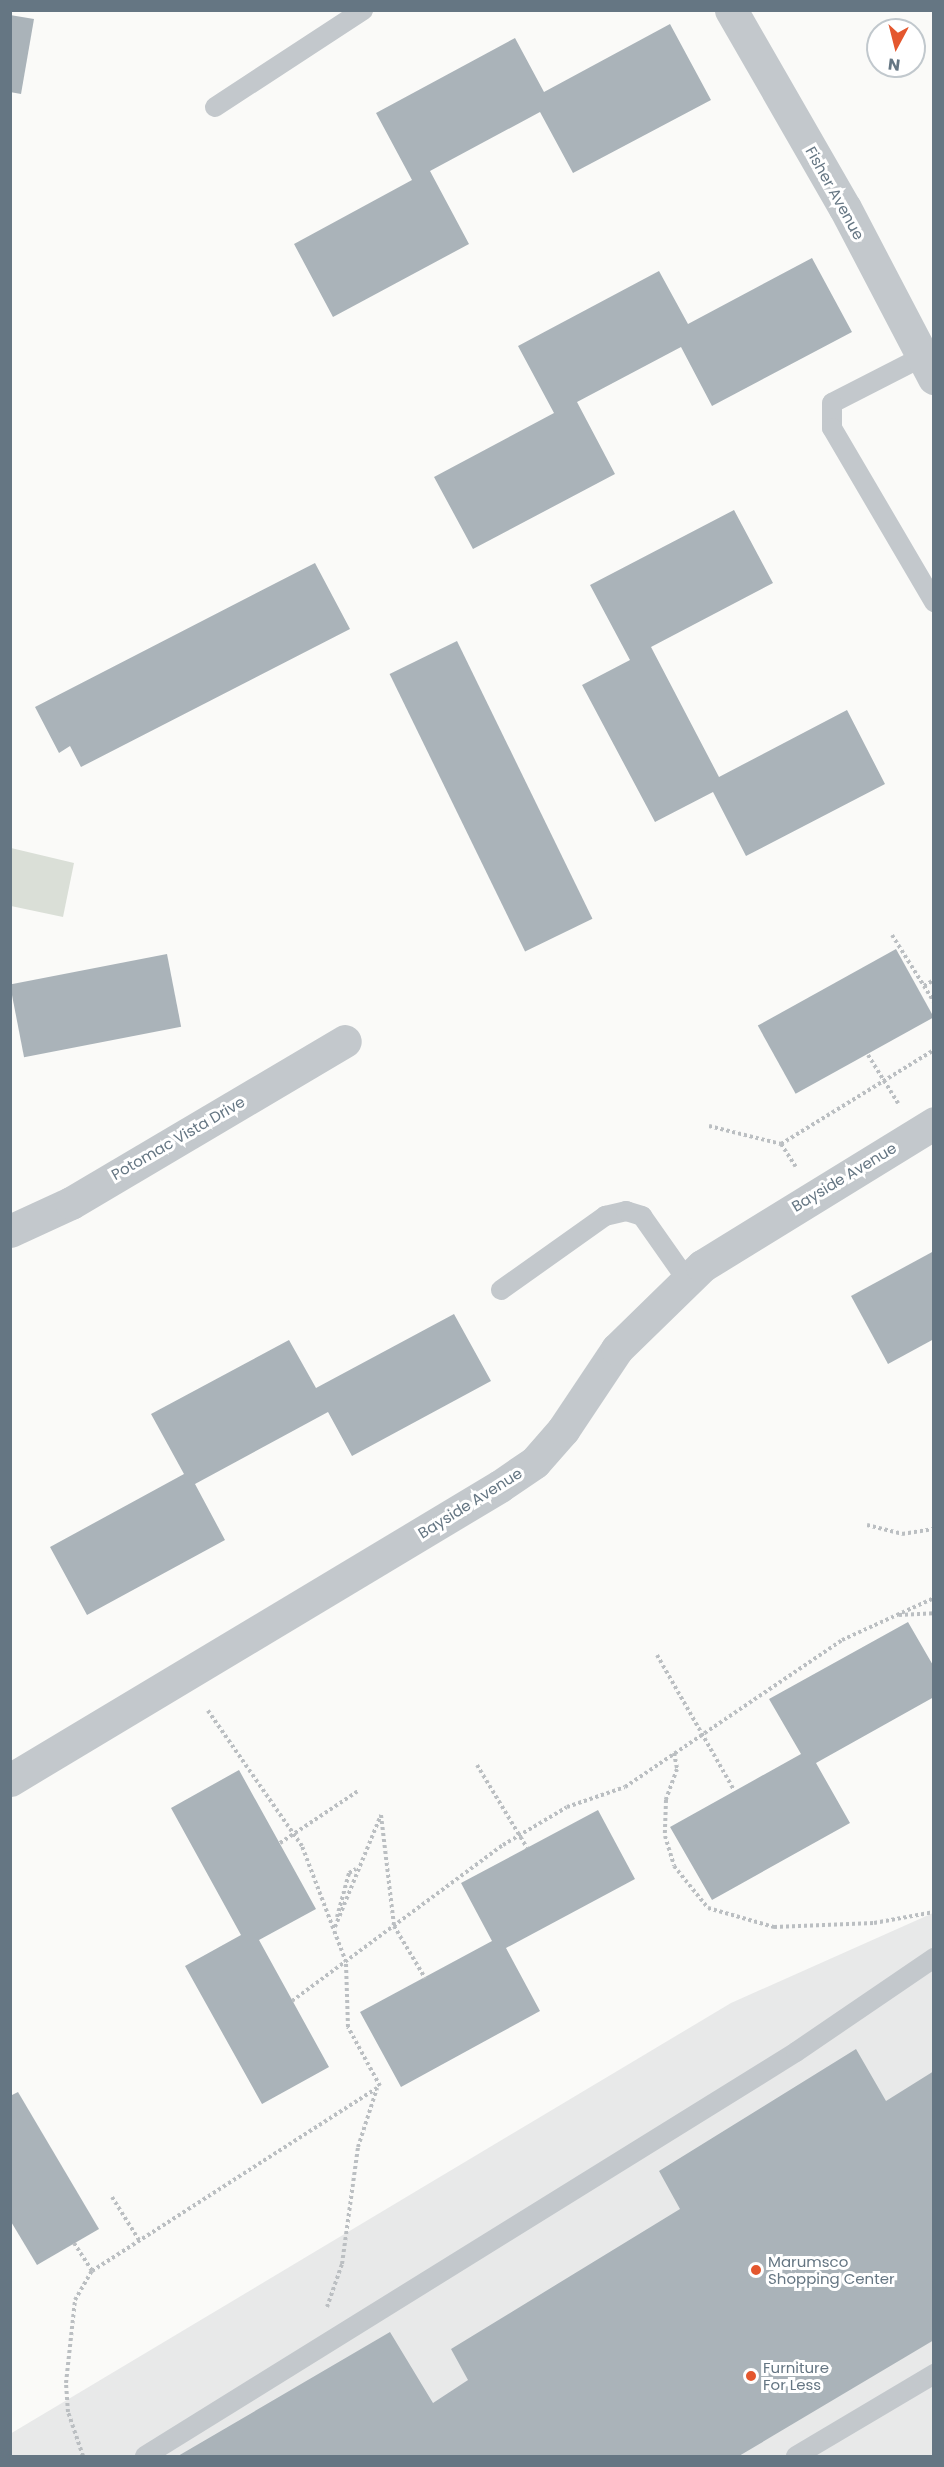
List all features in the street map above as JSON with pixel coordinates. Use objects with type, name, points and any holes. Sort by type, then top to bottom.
[{"type":"street","name":"Fisher Avenue","points":[[731,10],[845,208],[928,368]]},
{"type":"street","name":"Potomac Vista Drive","points":[[10,1232],[71,1203],[345,1041]]},
{"type":"street","name":"Bayside Avenue","points":[[10,1780],[535,1461],[563,1430],[617,1349],[687,1280],[727,1248],[925,1128]]},
{"type":"lane","points":[[215,107],[363,10]]},
{"type":"lane","points":[[928,368],[832,403],[832,428],[933,602]]},
{"type":"lane","points":[[501,1290],[604,1216],[626,1211],[642,1216],[687,1280]]},
{"type":"lane","points":[[145,2457],[796,2052],[933,1958]]},
{"type":"lane","points":[[796,2457],[933,2374]]},
{"type":"path","points":[[892,935],[933,1002]]},
{"type":"path","points":[[924,986],[933,980]]},
{"type":"path","points":[[781,1144],[933,1050]]},
{"type":"path","points":[[868,1055],[884,1080],[925,1128]]},
{"type":"path","points":[[709,1126],[781,1144],[813,1195]]},
{"type":"path","points":[[867,1525],[902,1534],[933,1529]]},
{"type":"path","points":[[292,2001],[519,1835],[567,1807],[625,1787],[842,1640],[933,1599]]},
{"type":"path","points":[[897,1615],[933,1613]]},
{"type":"path","points":[[657,1655],[734,1790]]},
{"type":"path","points":[[208,1711],[295,1833],[346,1962],[348,2027],[377,2088],[358,2146],[345,2251],[327,2308],[327,2344]]},
{"type":"path","points":[[674,1753],[677,1769],[666,1800],[665,1836],[678,1873],[708,1908],[774,1927],[874,1923],[933,1912]]},
{"type":"path","points":[[477,1765],[527,1848]]},
{"type":"path","points":[[280,1843],[358,1791]]},
{"type":"path","points":[[334,1928],[381,1815],[394,1926],[425,1978]]},
{"type":"path","points":[[83,2457],[68,2412],[66,2383],[75,2300],[92,2271],[377,2088]]},
{"type":"path","points":[[112,2197],[139,2241]]},
{"type":"path","points":[[74,2243],[92,2271]]},
{"type":"shaded area","points":[[11,848],[74,863],[63,917],[11,906]]},
{"type":"shaded area","points":[[933,1913],[933,2456],[11,2456],[10,2434],[731,2003]]},
{"type":"building","points":[[10,15],[34,19],[21,94],[10,92]]},
{"type":"building","points":[[670,24],[711,100],[573,173],[540,112],[430,171],[469,244],[333,317],[294,244],[412,180],[376,113],[515,38],[544,92]]},
{"type":"building","points":[[812,258],[852,332],[712,406],[681,347],[577,402],[615,474],[473,549],[434,477],[554,413],[518,346],[659,271],[688,324]]},
{"type":"building","points":[[734,510],[773,583],[651,647],[719,777],[847,710],[885,784],[746,856],[713,792],[655,822],[582,685],[630,660],[590,585]]},
{"type":"building","points":[[315,563],[350,629],[81,767],[70,746],[59,753],[35,707]]},
{"type":"building","points":[[457,641],[592,919],[525,952],[390,674]]},
{"type":"building","points":[[896,949],[934,1017],[796,1094],[758,1026]]},
{"type":"building","points":[[167,954],[181,1027],[24,1057],[10,985]]},
{"type":"building","points":[[934,1251],[934,1339],[888,1364],[851,1296]]},
{"type":"building","points":[[454,1314],[491,1381],[352,1456],[328,1412],[195,1484],[225,1540],[87,1615],[50,1547],[184,1474],[151,1414],[289,1340],[316,1388]]},
{"type":"building","points":[[908,1622],[934,1667],[934,1697],[816,1763],[850,1823],[712,1900],[670,1827],[801,1754],[769,1699]]},
{"type":"building","points":[[239,1770],[316,1909],[259,1940],[329,2067],[262,2104],[185,1966],[241,1935],[171,1808]]},
{"type":"building","points":[[598,1810],[635,1879],[506,1948],[540,2011],[401,2087],[360,2012],[492,1941],[461,1883]]},
{"type":"building","name":"Marumsco Shopping Center","points":[[856,2049],[886,2101],[934,2071],[934,2340],[739,2456],[178,2456],[390,2332],[433,2403],[468,2380],[451,2349],[680,2209],[659,2171]]},
{"type":"building","points":[[18,2092],[99,2229],[37,2265],[10,2220],[10,2096]]},
{"type":"place","name":"Marumsco Shopping Center","points":[[756,2270]]},
{"type":"place","name":"Furniture For Less","points":[[751,2376]]}]
